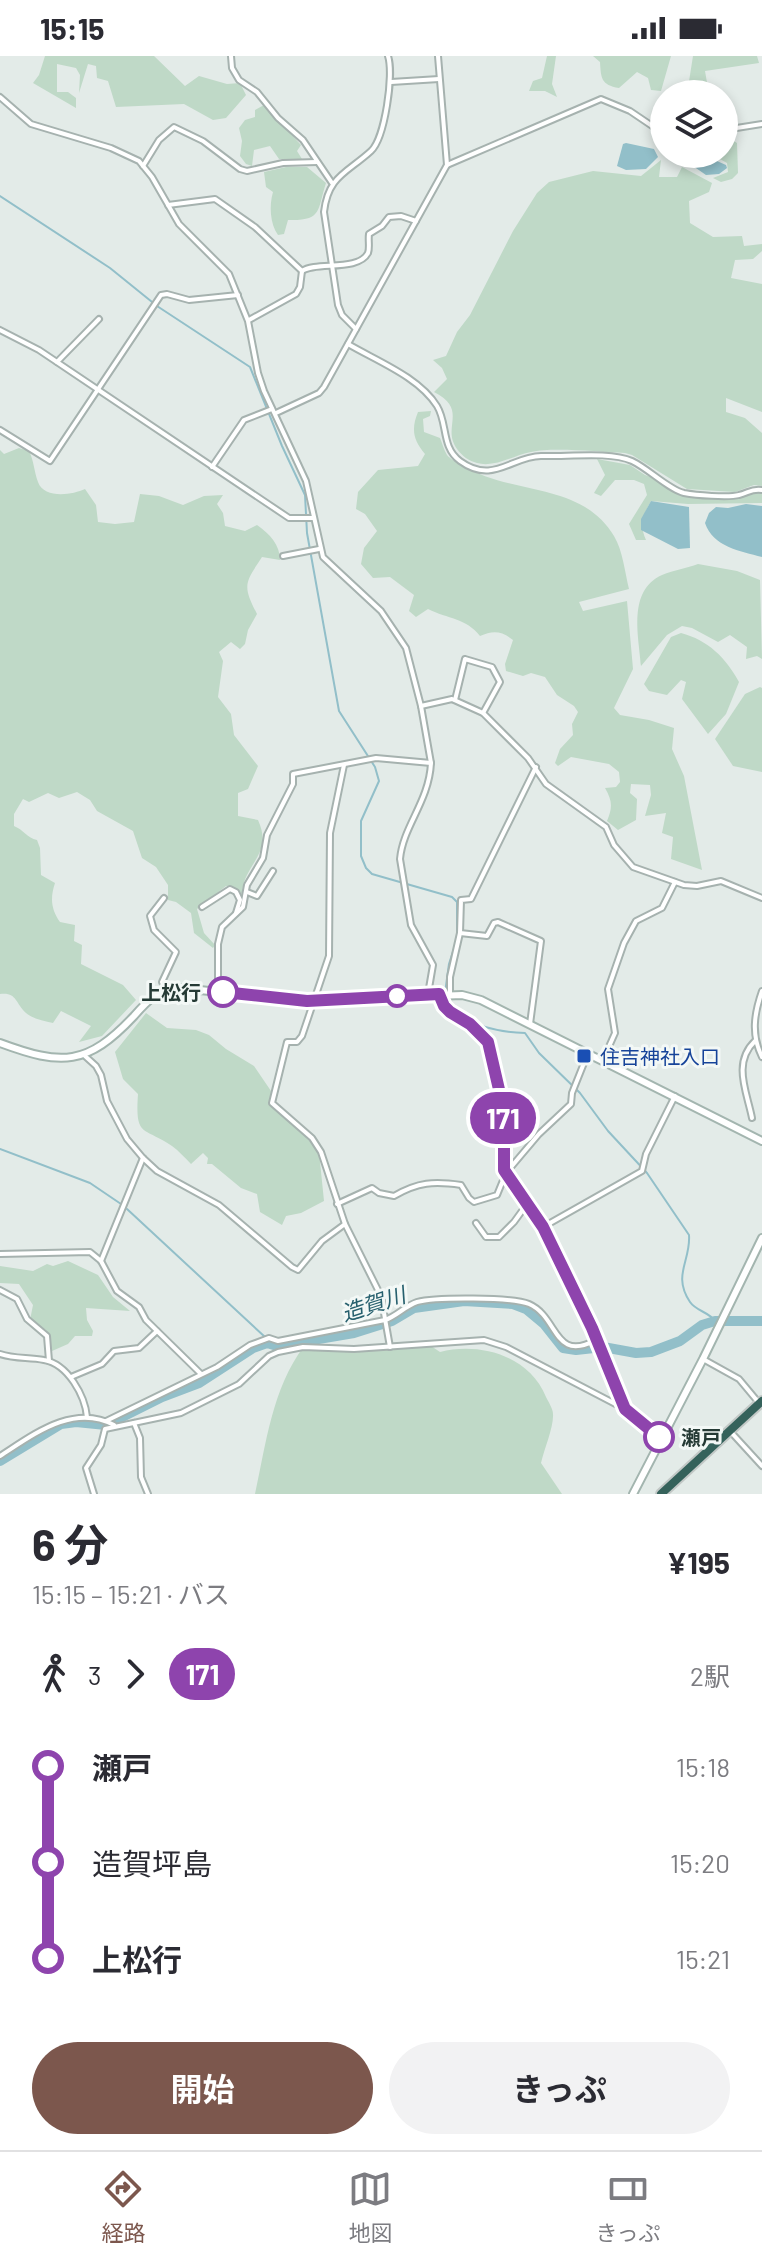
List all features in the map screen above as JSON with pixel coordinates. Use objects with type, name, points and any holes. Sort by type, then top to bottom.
[{"type":"highway","points":[[661,1494],[760,1402]]},
{"type":"main road","points":[[0,1043],[51,1058],[85,1056],[114,1036],[143,1004],[165,989],[312,1001],[445,994],[481,1000],[762,1141]]},
{"type":"main road","points":[[633,1494],[762,1238]]},
{"type":"street","points":[[231,56],[232,68],[239,80],[257,92],[278,118],[303,140],[332,183]]},
{"type":"street","points":[[356,329],[342,315],[338,305],[324,212],[332,183],[372,150],[378,141],[391,82],[392,66],[388,56]]},
{"type":"street","points":[[212,467],[244,420],[319,393],[447,165],[438,56]]},
{"type":"street","points":[[391,82],[439,79]]},
{"type":"street","points":[[0,97],[31,124],[111,148],[143,166],[187,234],[229,274],[248,321],[258,373],[288,448],[306,481],[317,549],[381,611],[406,648],[431,763],[425,797],[401,849],[401,874],[411,925],[433,965],[428,994]]},
{"type":"street","points":[[447,165],[601,99],[630,111],[650,125]]},
{"type":"street","points":[[738,128],[762,124]]},
{"type":"street","points":[[143,166],[159,140],[174,127],[203,141],[247,171],[283,163],[317,162]]},
{"type":"street","points":[[168,205],[215,199],[255,227],[302,271]]},
{"type":"street","points":[[248,321],[296,294],[302,271],[307,267],[333,266],[364,257],[368,250],[369,234],[389,217],[408,217],[416,221]]},
{"type":"street","points":[[0,430],[50,461],[161,295],[189,300],[238,295]]},
{"type":"street","points":[[57,362],[99,319]]},
{"type":"street","points":[[0,330],[57,362],[289,518],[313,522]]},
{"type":"street","points":[[348,344],[411,381],[428,396],[442,415],[444,433],[454,454],[471,466],[498,471],[534,456],[615,457],[636,463],[684,493],[732,496],[762,490]]},
{"type":"street","points":[[283,556],[317,549]]},
{"type":"street","points":[[455,700],[465,659],[492,667],[500,682],[483,713]]},
{"type":"street","points":[[421,706],[455,700],[483,713],[536,767],[546,784],[606,827],[614,845],[633,867],[675,882],[697,886],[721,881],[762,898]]},
{"type":"street","points":[[218,992],[219,935],[229,918],[238,915],[243,907],[247,885],[263,858],[267,835],[293,784],[293,774],[376,758],[431,763]]},
{"type":"street","points":[[344,765],[330,833],[329,956],[302,1036],[297,1042],[287,1042],[272,1103],[312,1138],[321,1152],[345,1224],[376,1284],[390,1347]]},
{"type":"street","points":[[536,767],[492,853],[476,892],[471,899],[461,900],[460,933],[444,1006],[470,1024],[488,1042],[504,1111],[502,1156],[506,1173],[543,1227],[625,1409]]},
{"type":"street","points":[[247,892],[257,896],[273,871]]},
{"type":"street","points":[[603,1060],[615,1033],[608,989],[624,943],[636,921],[662,908],[675,882]]},
{"type":"street","points":[[202,907],[230,889],[236,892],[240,900],[238,915]]},
{"type":"street","points":[[164,898],[150,916],[154,930],[176,952],[162,982],[165,989]]},
{"type":"street","points":[[460,933],[487,936],[494,923],[498,922],[541,941],[530,1024]]},
{"type":"street","points":[[762,991],[753,1028],[762,1057]]},
{"type":"street","points":[[752,1118],[747,1092],[741,1084],[743,1060],[755,1041]]},
{"type":"street","points":[[337,1204],[372,1188],[394,1196],[414,1185],[435,1181],[461,1185],[474,1202],[497,1195],[506,1173],[539,1134],[571,1104],[572,1093],[588,1053]]},
{"type":"street","points":[[85,1056],[96,1066],[107,1101],[127,1139],[143,1158],[157,1171],[219,1205],[298,1270],[322,1241],[345,1224]]},
{"type":"street","points":[[543,1227],[642,1171],[646,1154],[675,1096]]},
{"type":"street","points":[[101,1261],[143,1158]]},
{"type":"street","points":[[476,1223],[486,1237],[499,1237],[527,1204]]},
{"type":"street","points":[[0,1254],[90,1252],[101,1261],[117,1291],[139,1307],[146,1320],[201,1374]]},
{"type":"street","points":[[0,1290],[17,1299],[27,1319],[47,1336],[49,1361]]},
{"type":"street","points":[[94,1494],[86,1468],[101,1445],[110,1423],[250,1345],[269,1338],[278,1341],[386,1323],[418,1302],[512,1299],[538,1309],[565,1344],[597,1344]]},
{"type":"street","points":[[71,1377],[102,1364],[114,1351],[139,1348],[157,1331]]},
{"type":"street","points":[[0,1456],[55,1424],[87,1417],[110,1423],[134,1423],[181,1413],[239,1384],[269,1356],[278,1352],[303,1347],[354,1349],[493,1341],[625,1409],[662,1439]]},
{"type":"street","points":[[0,1354],[49,1361],[71,1377],[87,1417]]},
{"type":"street","points":[[703,1359],[739,1379],[760,1402]]},
{"type":"street","points":[[134,1423],[140,1438],[141,1477],[148,1494]]},
{"type":"street","points":[[730,1431],[762,1466]]},
{"type":"green space","points":[[45,56],[154,56],[185,86],[199,76],[227,84],[240,83],[246,95],[226,118],[213,120],[184,104],[116,107],[108,81],[97,78],[96,66],[88,64],[79,93],[80,75],[76,68],[57,64],[57,92],[68,92],[76,98],[76,108],[33,83]]},
{"type":"green space","points":[[547,56],[556,56],[552,84],[557,97],[545,91],[529,91],[533,81],[542,78]]},
{"type":"green space","points":[[593,56],[671,56],[664,80],[650,80],[650,86],[648,78],[637,72],[619,88],[609,85],[602,76],[600,62]]},
{"type":"green space","points":[[693,56],[757,56],[759,63],[705,71],[707,80],[689,80]]},
{"type":"green space","points":[[264,105],[301,145],[297,151],[302,159],[279,159],[270,146],[254,150],[252,166],[240,156],[242,141],[239,128],[245,120],[255,117],[255,110]]},
{"type":"green space","points":[[286,167],[307,167],[326,183],[317,212],[307,218],[288,220],[284,234],[278,235],[271,214],[273,192],[266,187],[264,172]]},
{"type":"green space","points":[[651,168],[660,168],[659,177],[677,177],[684,168],[712,183],[709,192],[689,201],[690,223],[713,237],[742,236],[744,246],[762,244],[762,251],[753,259],[735,260],[731,278],[762,284],[762,412],[726,398],[726,412],[745,418],[762,433],[762,486],[754,485],[735,492],[687,489],[625,453],[540,451],[484,464],[466,458],[453,441],[450,405],[434,392],[447,379],[442,368],[433,360],[446,356],[513,231],[537,193],[549,182],[593,171],[641,176]]},
{"type":"green space","points":[[728,168],[738,168],[738,173],[732,179],[721,182],[713,178],[728,172]]},
{"type":"green space","points":[[431,411],[430,416],[423,419],[424,432],[440,438],[452,459],[481,475],[583,506],[600,518],[614,536],[622,555],[629,589],[579,602],[583,611],[627,601],[633,669],[614,708],[620,715],[674,728],[672,749],[684,776],[702,870],[671,859],[673,837],[662,833],[666,813],[645,816],[651,795],[650,785],[631,784],[630,793],[637,799],[636,820],[618,830],[607,821],[611,804],[605,788],[616,787],[620,782],[619,772],[609,764],[571,757],[558,766],[555,763],[560,749],[573,735],[572,724],[578,712],[557,695],[545,677],[506,671],[505,664],[513,640],[497,632],[480,636],[463,622],[428,609],[416,617],[409,611],[414,595],[390,577],[373,578],[361,564],[364,548],[377,531],[365,514],[356,509],[358,492],[378,470],[418,466],[425,454],[414,434],[414,424],[418,412]]},
{"type":"green space","points":[[19,448],[29,451],[38,482],[46,491],[66,494],[85,489],[96,505],[98,522],[134,522],[140,494],[159,496],[183,505],[204,496],[223,495],[217,504],[223,513],[225,526],[245,531],[257,525],[273,540],[280,555],[280,560],[262,557],[249,579],[249,597],[257,614],[248,630],[245,644],[240,649],[231,642],[219,652],[223,661],[218,697],[231,714],[234,735],[258,766],[248,789],[238,793],[238,816],[258,820],[262,842],[242,894],[234,887],[226,886],[197,909],[204,933],[215,945],[213,948],[194,933],[191,913],[168,900],[168,885],[156,867],[142,858],[133,831],[97,811],[90,800],[77,792],[59,798],[48,793],[29,802],[23,799],[14,814],[14,826],[37,840],[41,875],[55,883],[52,903],[57,917],[60,922],[75,925],[74,941],[82,945],[81,964],[123,985],[136,1000],[102,1036],[79,1042],[91,1026],[61,1011],[53,1023],[35,1018],[26,1013],[13,996],[0,994],[0,450],[4,454]]},
{"type":"green space","points":[[597,459],[630,465],[660,480],[682,496],[739,498],[756,492],[762,493],[762,503],[651,501],[643,520],[646,540],[636,540],[629,524],[647,495],[644,484],[634,480],[615,480],[601,496],[594,493],[605,475]]},
{"type":"green space","points":[[698,564],[737,571],[760,580],[762,659],[757,656],[746,659],[747,647],[730,635],[718,642],[682,626],[667,635],[641,666],[638,615],[644,592],[651,582],[662,575]]},
{"type":"green space","points":[[681,633],[700,640],[715,651],[739,682],[726,714],[708,734],[682,699],[686,682],[681,680],[667,695],[649,691],[644,684],[671,637]]},
{"type":"green space","points":[[760,687],[762,772],[733,766],[715,739],[745,694]]},
{"type":"green space","points":[[146,1013],[167,1028],[196,1030],[209,1035],[254,1066],[271,1091],[270,1105],[310,1139],[319,1152],[324,1201],[301,1213],[286,1216],[282,1225],[260,1212],[257,1194],[241,1188],[212,1164],[207,1164],[208,1158],[203,1153],[191,1164],[172,1146],[143,1129],[138,1118],[138,1094],[123,1079],[115,1052]]},
{"type":"green space","points":[[68,1261],[98,1275],[113,1297],[130,1311],[86,1308],[92,1336],[75,1336],[68,1344],[52,1351],[46,1330],[30,1320],[33,1305],[19,1284],[0,1283],[0,1266],[33,1271],[47,1264],[53,1266]]},
{"type":"green space","points":[[428,1344],[440,1352],[471,1349],[501,1355],[528,1371],[552,1410],[552,1425],[541,1463],[562,1494],[255,1494],[277,1399],[304,1346],[382,1349]]},
{"type":"water","points":[[623,144],[650,148],[650,165],[646,169],[626,170],[617,166]]},
{"type":"water","points":[[696,168],[727,168],[719,174],[706,175]]},
{"type":"water","points":[[651,501],[689,507],[690,548],[678,549],[641,530],[641,519]]},
{"type":"water","points":[[762,506],[762,557],[721,543],[705,523],[716,507]]},
{"type":"waterway","points":[[0,196],[110,268],[157,306],[250,367],[305,495],[307,533],[339,711],[375,767],[379,781],[361,821],[361,856],[372,874],[452,897],[457,902],[457,939],[445,993]]},
{"type":"waterway","points":[[445,999],[470,1021],[502,1031],[525,1033],[539,1053],[580,1093],[608,1131],[647,1173],[689,1235],[682,1276],[685,1292],[693,1305],[715,1321]]},
{"type":"waterway","points":[[0,1149],[90,1183],[121,1204]]},
{"type":"waterway","points":[[127,1209],[265,1337]]},
{"type":"waterway","name":"造賀川","points":[[0,1461],[61,1424],[106,1425],[162,1397],[199,1383],[253,1348],[267,1343],[277,1346],[354,1333],[392,1321],[414,1308],[464,1301],[513,1304],[526,1309],[544,1324],[563,1348],[603,1347],[636,1353],[651,1352],[680,1341],[702,1325],[715,1321],[762,1321]]},
{"type":"waterway","name":"造賀川","points":[[269,1341],[273,1345]]},
{"type":"bus line","name":"171","points":[[223,992],[307,1001],[439,994],[450,1012],[470,1024],[488,1042],[504,1111],[504,1170],[543,1227],[592,1328],[625,1409],[659,1437]]},
{"type":"place","name":"上松行","points":[[223,992]]},
{"type":"place","name":"住吉神社入口","points":[[584,1056]]},
{"type":"place","name":"瀬戸","points":[[659,1437]]}]
